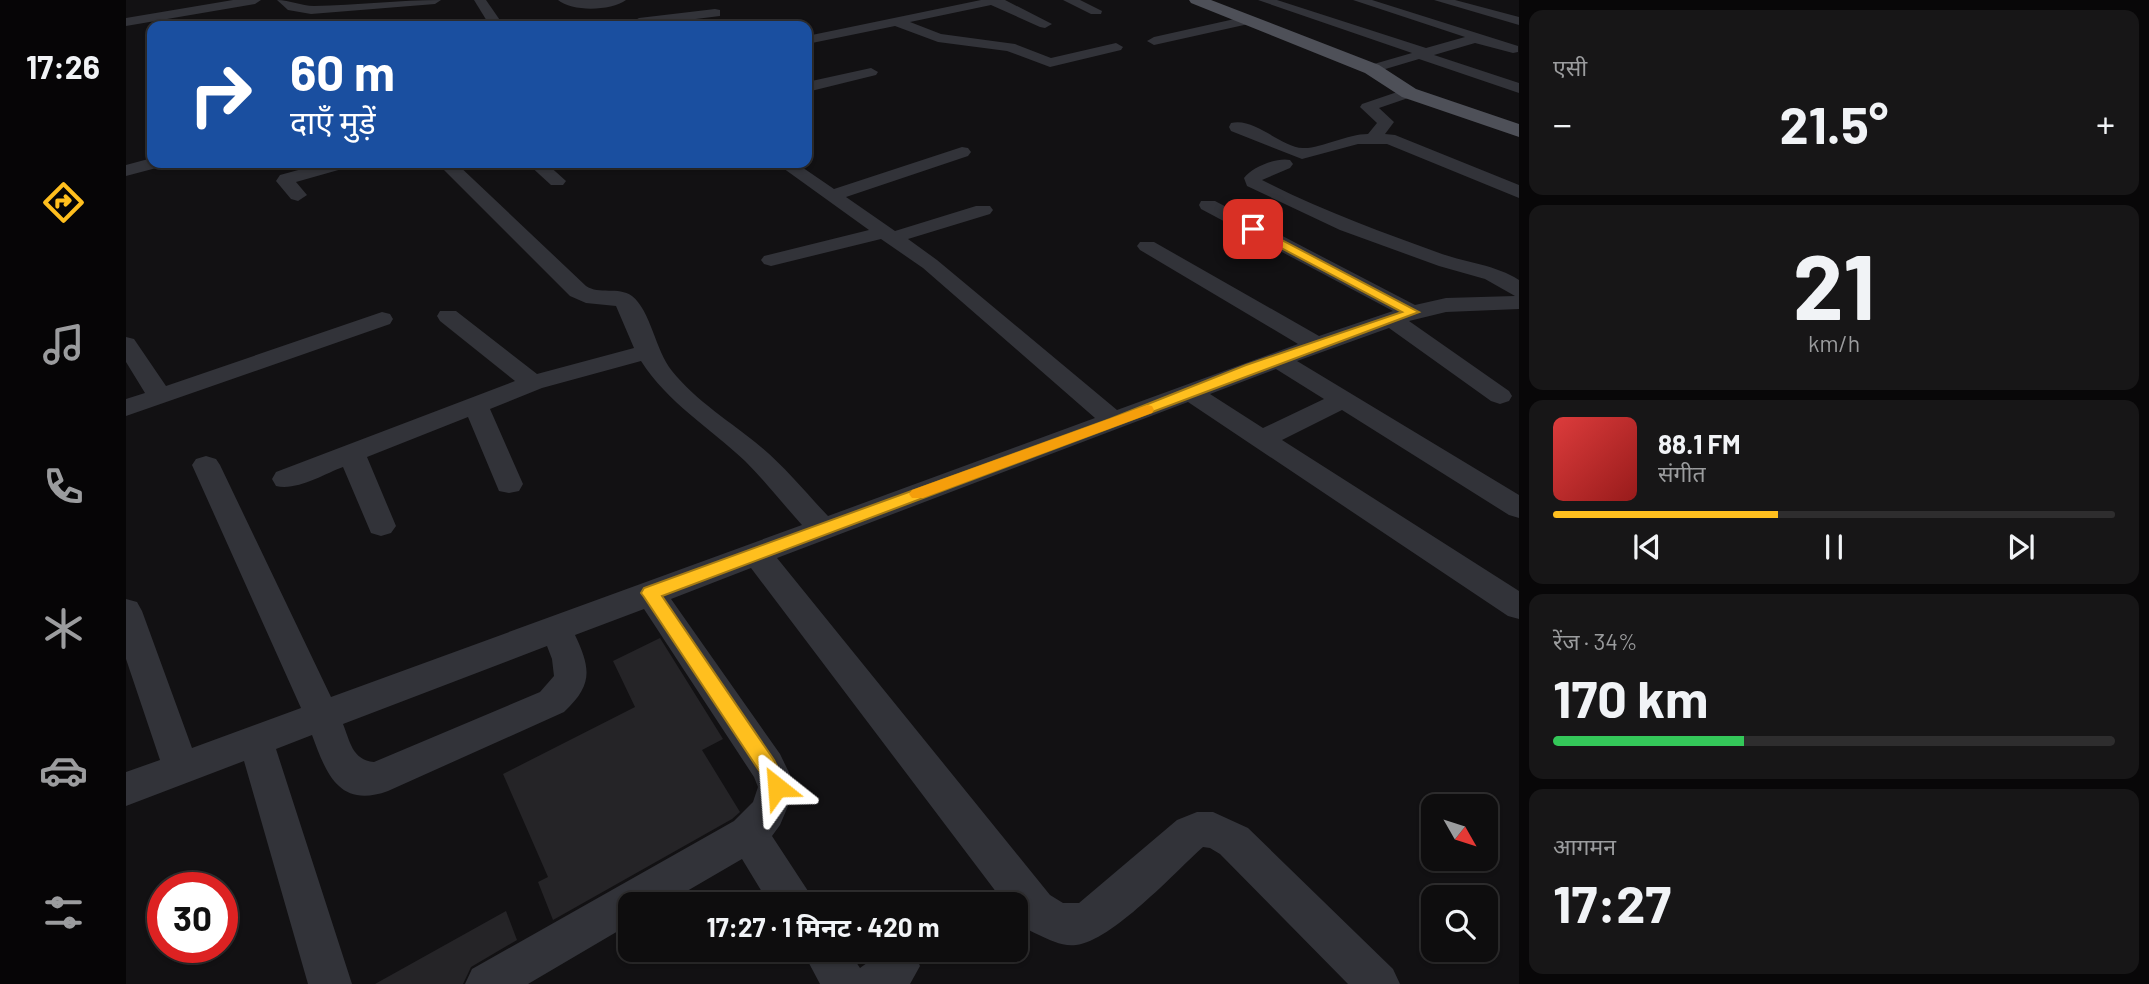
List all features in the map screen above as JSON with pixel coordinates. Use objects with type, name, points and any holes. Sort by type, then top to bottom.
[{"type":"main road","points":[[1197,0],[1372,69],[1409,93],[1519,131]]},
{"type":"street","points":[[126,22],[256,0]]},
{"type":"street","points":[[283,0],[299,9],[338,13],[435,0]]},
{"type":"street","points":[[483,0],[494,21]]},
{"type":"street","points":[[572,7],[620,0]]},
{"type":"street","points":[[652,21],[720,16],[696,0]]},
{"type":"street","points":[[1069,0],[1096,10]]},
{"type":"street","points":[[1264,0],[1519,88]]},
{"type":"street","points":[[1359,0],[1474,34],[1478,39]]},
{"type":"street","points":[[1440,0],[1519,21]]},
{"type":"street","points":[[812,39],[995,1],[1045,24]]},
{"type":"street","points":[[1154,41],[1248,20]]},
{"type":"street","points":[[895,21],[938,38],[1010,47],[1050,64],[1116,47]]},
{"type":"street","points":[[1372,69],[1478,39],[1517,49]]},
{"type":"street","points":[[812,86],[871,72]]},
{"type":"street","points":[[1374,137],[1386,122],[1368,107],[1409,93]]},
{"type":"street","points":[[1237,127],[1301,154],[1374,137],[1407,144],[1519,192]]},
{"type":"street","points":[[833,195],[961,152]]},
{"type":"street","points":[[1283,164],[1256,175],[1253,182],[1375,235],[1449,263],[1497,275],[1519,290]]},
{"type":"street","points":[[126,171],[147,165]]},
{"type":"street","points":[[298,195],[285,181],[286,178],[324,168]]},
{"type":"street","points":[[451,168],[578,291],[586,296],[616,297],[624,301],[632,309],[647,352],[676,390],[754,455],[822,528]]},
{"type":"street","points":[[542,168],[557,181]]},
{"type":"street","points":[[792,168],[930,264],[1115,422]]},
{"type":"street","points":[[1208,205],[1402,316],[1500,396]]},
{"type":"street","points":[[771,260],[890,235],[983,210]]},
{"type":"street","points":[[1147,246],[1317,345]]},
{"type":"street","points":[[126,789],[1317,345],[1446,304],[1519,302]]},
{"type":"street","points":[[448,316],[533,383]]},
{"type":"street","points":[[126,408],[382,319]]},
{"type":"street","points":[[126,344],[160,396]]},
{"type":"street","points":[[286,479],[533,383],[647,352]]},
{"type":"street","points":[[1277,359],[1519,508]]},
{"type":"street","points":[[1191,392],[1519,607]]},
{"type":"street","points":[[1262,439],[1343,400]]},
{"type":"street","points":[[476,406],[509,484]]},
{"type":"street","points":[[352,454],[381,526]]},
{"type":"street","points":[[206,465],[322,716],[341,765],[355,777],[374,779],[552,702],[564,692],[572,679],[572,668],[555,628]]},
{"type":"street","points":[[756,553],[1035,910],[1054,921],[1077,926],[1092,919],[1191,833],[1204,827],[1217,830],[1234,841],[1378,984]]},
{"type":"street","points":[[487,984],[748,834],[767,813],[777,787],[767,766],[650,593]]},
{"type":"street","points":[[126,611],[181,769]]},
{"type":"street","points":[[256,741],[330,984]]},
{"type":"street","points":[[748,834],[786,892]]},
{"type":"street","points":[[831,962],[845,984]]},
{"type":"building","points":[[660,638],[723,739],[702,750],[740,812],[553,920],[538,882],[548,877],[503,774],[635,707],[613,661]]},
{"type":"building","points":[[506,911],[517,940],[471,967],[463,984],[375,984]]},
{"type":"slow traffic","points":[[917,494],[1147,410]]},
{"type":"route","points":[[777,787],[767,766],[650,593],[1115,422],[1250,368],[1412,312],[1253,229]]}]
